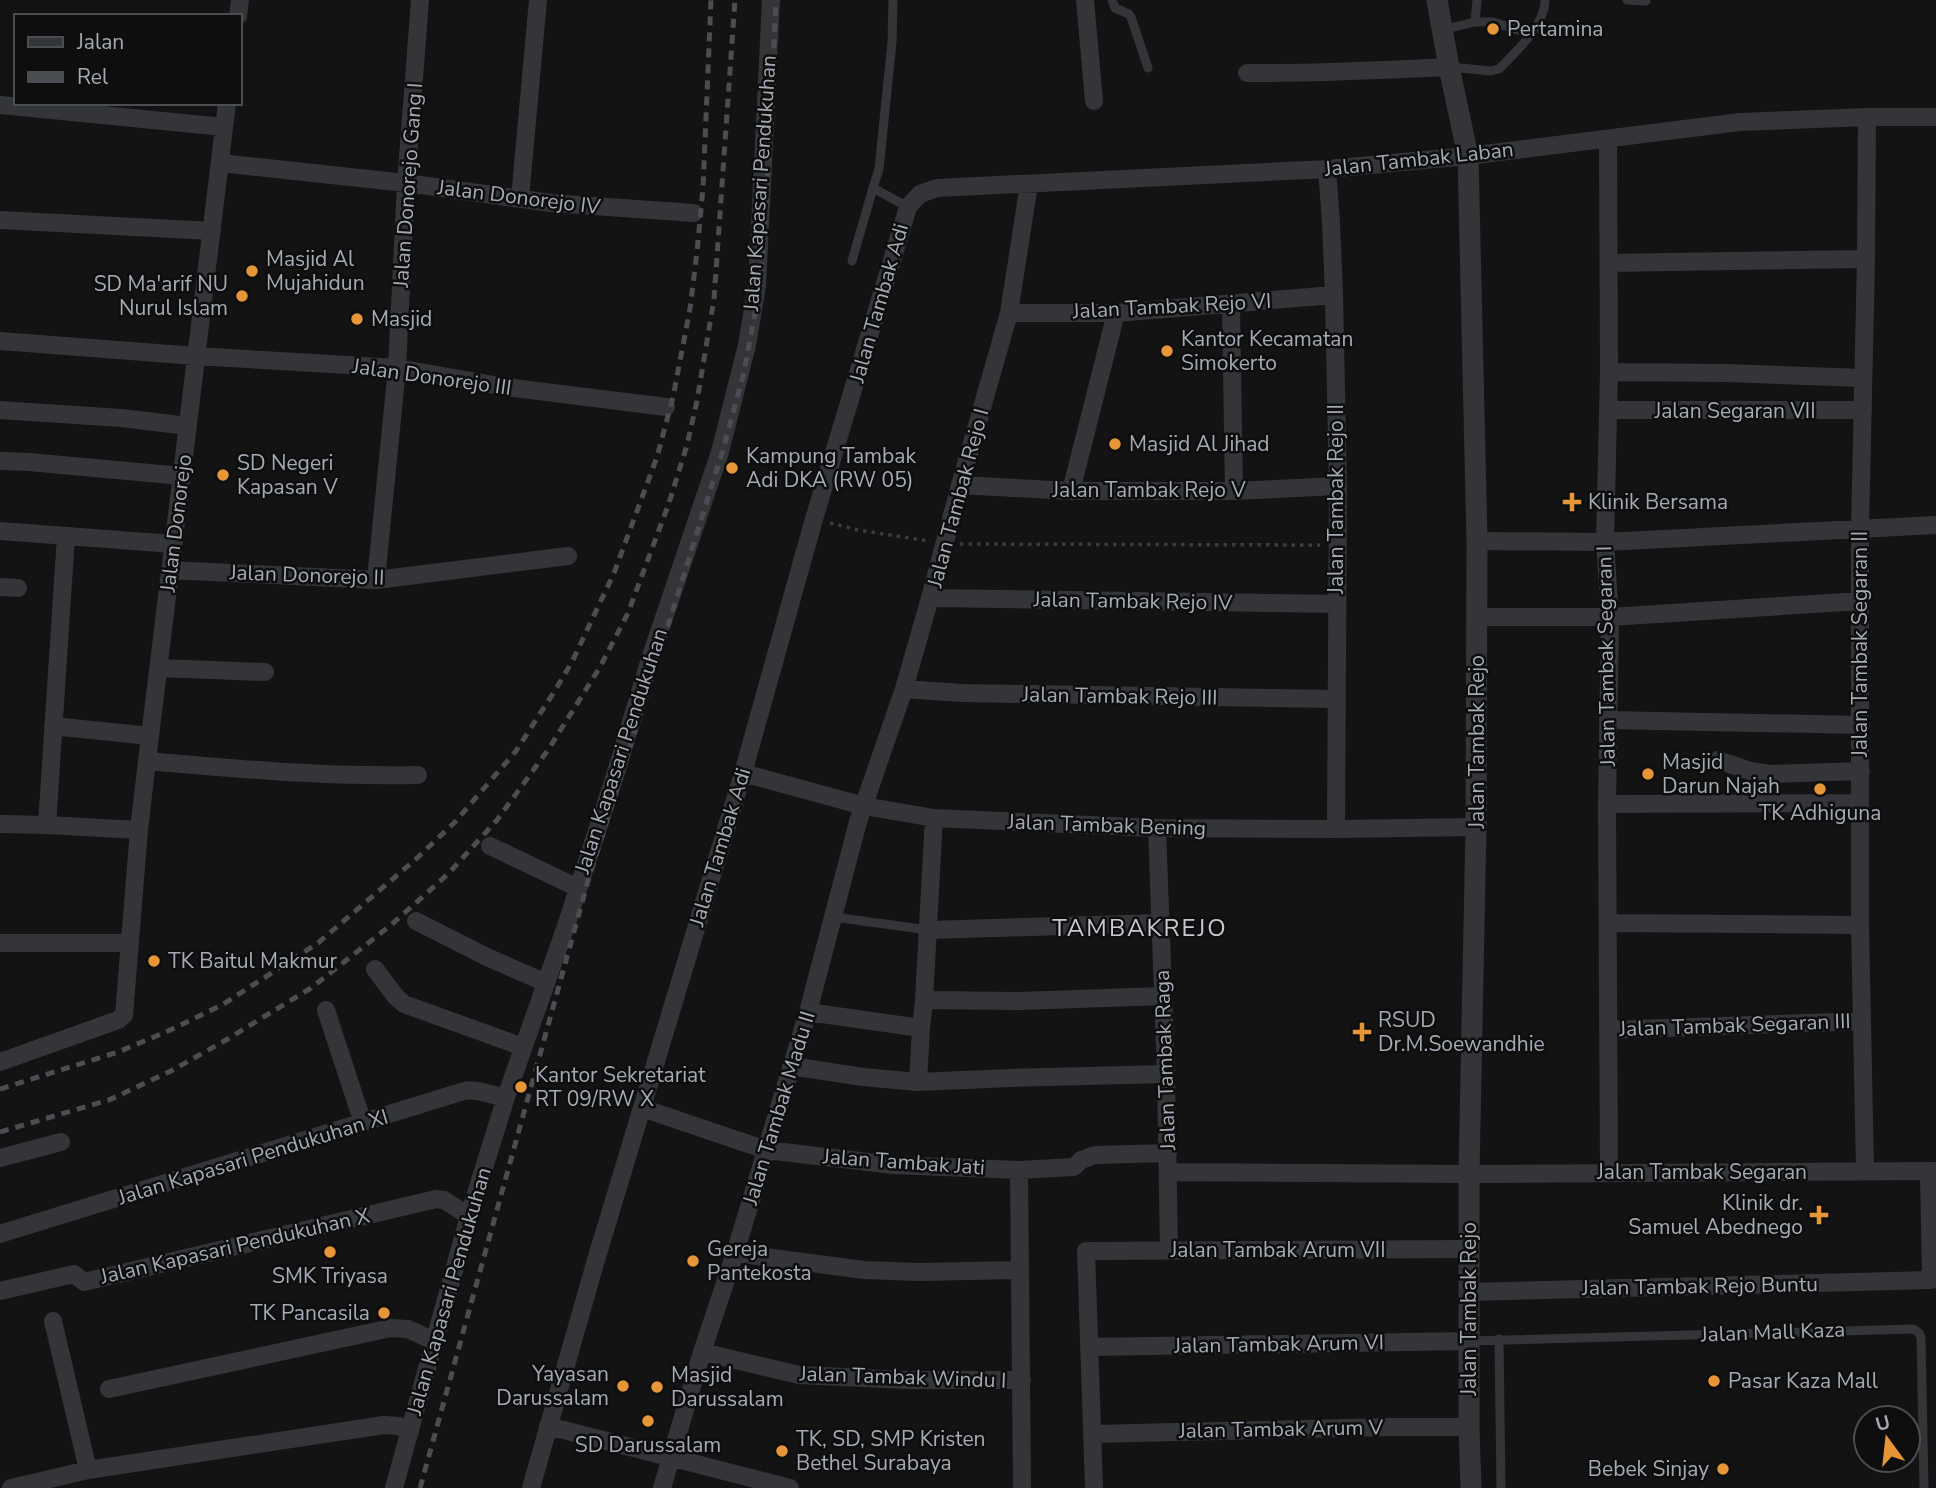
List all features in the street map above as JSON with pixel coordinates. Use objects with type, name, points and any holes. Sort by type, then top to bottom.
[{"type":"street","name":"Jalan Donorejo Gang I","points":[[376,580],[397,368],[406,183],[420,0]]},
{"type":"street","points":[[520,198],[538,0]]},
{"type":"street","name":"Jalan Kapasari Pendukuhan","points":[[394,1488],[469,1216],[506,1097],[578,888],[649,662],[720,452],[747,345],[757,286],[771,0]]},
{"type":"street","points":[[1085,0],[1094,100]]},
{"type":"street","name":"Jalan Tambak Rejo","points":[[1437,0],[1448,67],[1468,156],[1477,541],[1476,827],[1469,1174],[1471,1488]]},
{"type":"street","points":[[1247,73],[1308,74],[1365,69],[1448,67]]},
{"type":"street","points":[[0,105],[224,127]]},
{"type":"street","name":"Jalan Donorejo","points":[[0,1062],[118,1020],[124,1015],[139,830],[227,105]]},
{"type":"street","name":"Jalan Tambak Laban","points":[[908,206],[920,194],[937,188],[969,185],[1327,169],[1468,156],[1740,122],[1929,116]]},
{"type":"street","name":"Jalan Tambak Segaran II","points":[[1865,1171],[1860,925],[1860,528],[1867,117]]},
{"type":"street","name":"Jalan Tambak Segaran I","points":[[1608,139],[1609,372],[1605,542],[1610,617],[1607,804],[1609,1173]]},
{"type":"street","name":"Jalan Donorejo IV","points":[[220,163],[406,183],[551,203],[694,213]]},
{"type":"street","name":"Jalan Tambak Rejo II","points":[[1327,169],[1334,295],[1338,486],[1336,829]]},
{"type":"street","name":"Jalan Tambak Rejo I","points":[[864,806],[904,689],[1009,313],[1029,184]]},
{"type":"street","name":"Jalan Tambak Adi","points":[[531,1488],[908,206]]},
{"type":"street","points":[[0,220],[212,231]]},
{"type":"street","points":[[1609,263],[1866,259]]},
{"type":"street","name":"Jalan Tambak Rejo VI","points":[[1009,313],[1116,313],[1334,295]]},
{"type":"street","points":[[1231,305],[1234,491]]},
{"type":"street","points":[[1071,491],[1116,313]]},
{"type":"street","name":"Jalan Donorejo III","points":[[0,341],[397,368],[506,387],[666,407]]},
{"type":"street","points":[[1609,372],[1863,377]]},
{"type":"street","points":[[0,410],[121,418],[188,426]]},
{"type":"street","name":"Jalan Segaran VII","points":[[1608,410],[1863,410]]},
{"type":"street","points":[[0,461],[182,476]]},
{"type":"street","name":"Jalan Tambak Rejo V","points":[[960,485],[1071,491],[1234,491],[1338,486]]},
{"type":"street","points":[[1477,541],[1605,542],[1931,525]]},
{"type":"street","points":[[0,531],[173,544]]},
{"type":"street","points":[[47,825],[66,536]]},
{"type":"street","name":"Jalan Donorejo II","points":[[170,570],[376,580],[568,556]]},
{"type":"street","points":[[0,587],[18,588]]},
{"type":"street","name":"Jalan Tambak Rejo IV","points":[[930,598],[1336,604]]},
{"type":"street","points":[[1478,617],[1610,617],[1860,601]]},
{"type":"street","points":[[159,668],[265,672]]},
{"type":"street","name":"Jalan Tambak Rejo III","points":[[904,689],[962,693],[1337,699]]},
{"type":"street","points":[[1608,720],[1861,725]]},
{"type":"street","points":[[53,726],[150,736]]},
{"type":"street","points":[[1718,760],[1750,771],[1771,774],[1860,771]]},
{"type":"street","points":[[147,761],[269,772],[418,775]]},
{"type":"street","name":"Jalan Tambak Bening","points":[[743,773],[864,806],[934,818],[1157,828],[1476,827]]},
{"type":"street","points":[[1607,804],[1860,803]]},
{"type":"street","name":"Jalan Tambak Madu II","points":[[662,1488],[808,1012],[864,806]]},
{"type":"street","points":[[918,1082],[934,818]]},
{"type":"street","points":[[0,824],[139,830]]},
{"type":"street","name":"Jalan Tambak Raga","points":[[1157,828],[1169,1250]]},
{"type":"street","points":[[490,846],[578,888]]},
{"type":"street","points":[[416,921],[546,983]]},
{"type":"street","points":[[929,930],[1161,923]]},
{"type":"street","points":[[1608,923],[1860,925]]},
{"type":"street","points":[[0,943],[130,943]]},
{"type":"street","points":[[375,969],[404,1004],[523,1047]]},
{"type":"street","points":[[924,1000],[1020,1002],[1163,996]]},
{"type":"street","points":[[326,1010],[363,1124]]},
{"type":"street","points":[[808,1012],[922,1028]]},
{"type":"street","name":"Jalan Tambak Segaran III","points":[[1608,1030],[1862,1021]]},
{"type":"street","points":[[791,1066],[918,1082],[1166,1074]]},
{"type":"street","name":"Jalan Kapasari Pendukuhan XI","points":[[0,1234],[470,1090],[506,1097]]},
{"type":"street","name":"Jalan Tambak Jati","points":[[642,1108],[765,1150],[894,1165],[1019,1170],[1074,1167],[1081,1160],[1095,1155],[1168,1153]]},
{"type":"street","points":[[0,1158],[61,1142]]},
{"type":"street","points":[[1019,1170],[1022,1488]]},
{"type":"street","name":"Jalan Tambak Segaran","points":[[1469,1174],[1933,1171]]},
{"type":"street","name":"Jalan Tambak Rejo Buntu","points":[[1469,1292],[1931,1280],[1933,1171]]},
{"type":"street","points":[[1168,1172],[1469,1174]]},
{"type":"street","name":"Jalan Kapasari Pendukuhan X","points":[[0,1291],[74,1274],[84,1282],[436,1199],[444,1200],[469,1216]]},
{"type":"street","name":"Jalan Tambak Arum VII","points":[[1090,1347],[1086,1251],[1469,1249]]},
{"type":"street","points":[[735,1253],[864,1270],[1020,1270]]},
{"type":"street","points":[[53,1321],[89,1470]]},
{"type":"street","points":[[109,1389],[391,1328],[408,1329],[434,1341]]},
{"type":"street","name":"Jalan Tambak Arum VI","points":[[1090,1347],[1469,1341]]},
{"type":"street","points":[[1090,1347],[1094,1488]]},
{"type":"street","name":"Jalan Tambak Windu I","points":[[702,1352],[799,1375],[907,1380],[1022,1380]]},
{"type":"street","points":[[11,1488],[89,1470],[384,1425],[398,1426],[410,1431]]},
{"type":"street","points":[[548,1426],[790,1488]]},
{"type":"street","name":"Jalan Tambak Arum V","points":[[1093,1434],[1469,1427]]},
{"type":"lane","points":[[852,261],[878,169],[892,42],[893,0]]},
{"type":"lane","points":[[1112,0],[1115,8],[1131,16],[1148,68]]},
{"type":"lane","points":[[1475,22],[1477,0]]},
{"type":"lane","points":[[1448,67],[1490,71],[1499,69],[1531,34],[1542,17],[1545,0]]},
{"type":"lane","points":[[1627,0],[1646,1]]},
{"type":"lane","points":[[1442,30],[1475,22],[1493,22],[1531,34]]},
{"type":"lane","points":[[873,188],[908,206]]},
{"type":"lane","points":[[833,917],[929,930]]},
{"type":"lane","name":"Jalan Mall Kaza","points":[[1469,1341],[1910,1328],[1917,1330],[1921,1338],[1924,1488]]},
{"type":"lane","points":[[1499,1339],[1501,1488]]},
{"type":"path","points":[[814,519],[858,530],[945,544],[1336,545]]},
{"type":"railway","points":[[0,1089],[118,1052],[166,1032],[222,1005],[318,943],[455,822],[516,751],[572,662],[614,573],[657,457],[673,397],[690,309],[697,252],[703,188],[711,0]]},
{"type":"railway","points":[[0,1132],[109,1100],[171,1071],[311,988],[391,925],[448,874],[497,820],[548,750],[600,667],[628,613],[669,503],[687,445],[714,299],[735,0]]},
{"type":"railway","points":[[420,1488],[588,881],[723,450],[744,372],[760,286],[776,0]]},
{"type":"place","name":"Pertamina","points":[[1493,29]]},
{"type":"place","name":"Masjid Al Mujahidun","points":[[252,271]]},
{"type":"place","name":"SD Ma'arif NU Nurul Islam","points":[[242,296]]},
{"type":"place","name":"Masjid","points":[[357,319]]},
{"type":"place","name":"Kantor Kecamatan Simokerto","points":[[1167,351]]},
{"type":"place","name":"Masjid Al Jihad","points":[[1115,444]]},
{"type":"place","name":"Kampung Tambak Adi DKA (RW 05)","points":[[732,468]]},
{"type":"place","name":"SD Negeri Kapasan V","points":[[223,475]]},
{"type":"place","name":"Klinik Bersama","points":[[1572,502]]},
{"type":"place","name":"Masjid Darun Najah","points":[[1648,774]]},
{"type":"place","name":"TK Adhiguna","points":[[1820,789]]},
{"type":"place","name":"TK Baitul Makmur","points":[[154,961]]},
{"type":"place","name":"RSUD Dr.M.Soewandhie","points":[[1362,1032]]},
{"type":"place","name":"Kantor Sekretariat RT 09/RW X","points":[[521,1087]]},
{"type":"place","name":"Klinik dr. Samuel Abednego","points":[[1819,1215]]},
{"type":"place","name":"SMK Triyasa","points":[[330,1252]]},
{"type":"place","name":"Gereja Pantekosta","points":[[693,1261]]},
{"type":"place","name":"TK Pancasila","points":[[384,1313]]},
{"type":"place","name":"Pasar Kaza Mall","points":[[1714,1381]]},
{"type":"place","name":"Yayasan Darussalam","points":[[623,1386]]},
{"type":"place","name":"Masjid Darussalam","points":[[657,1387]]},
{"type":"place","name":"SD Darussalam","points":[[648,1421]]},
{"type":"place","name":"TK, SD, SMP Kristen Bethel Surabaya","points":[[782,1451]]},
{"type":"place","name":"Bebek Sinjay","points":[[1723,1469]]},
{"type":"district","name":"TAMBAKREJO","points":[[1140,928]]}]
